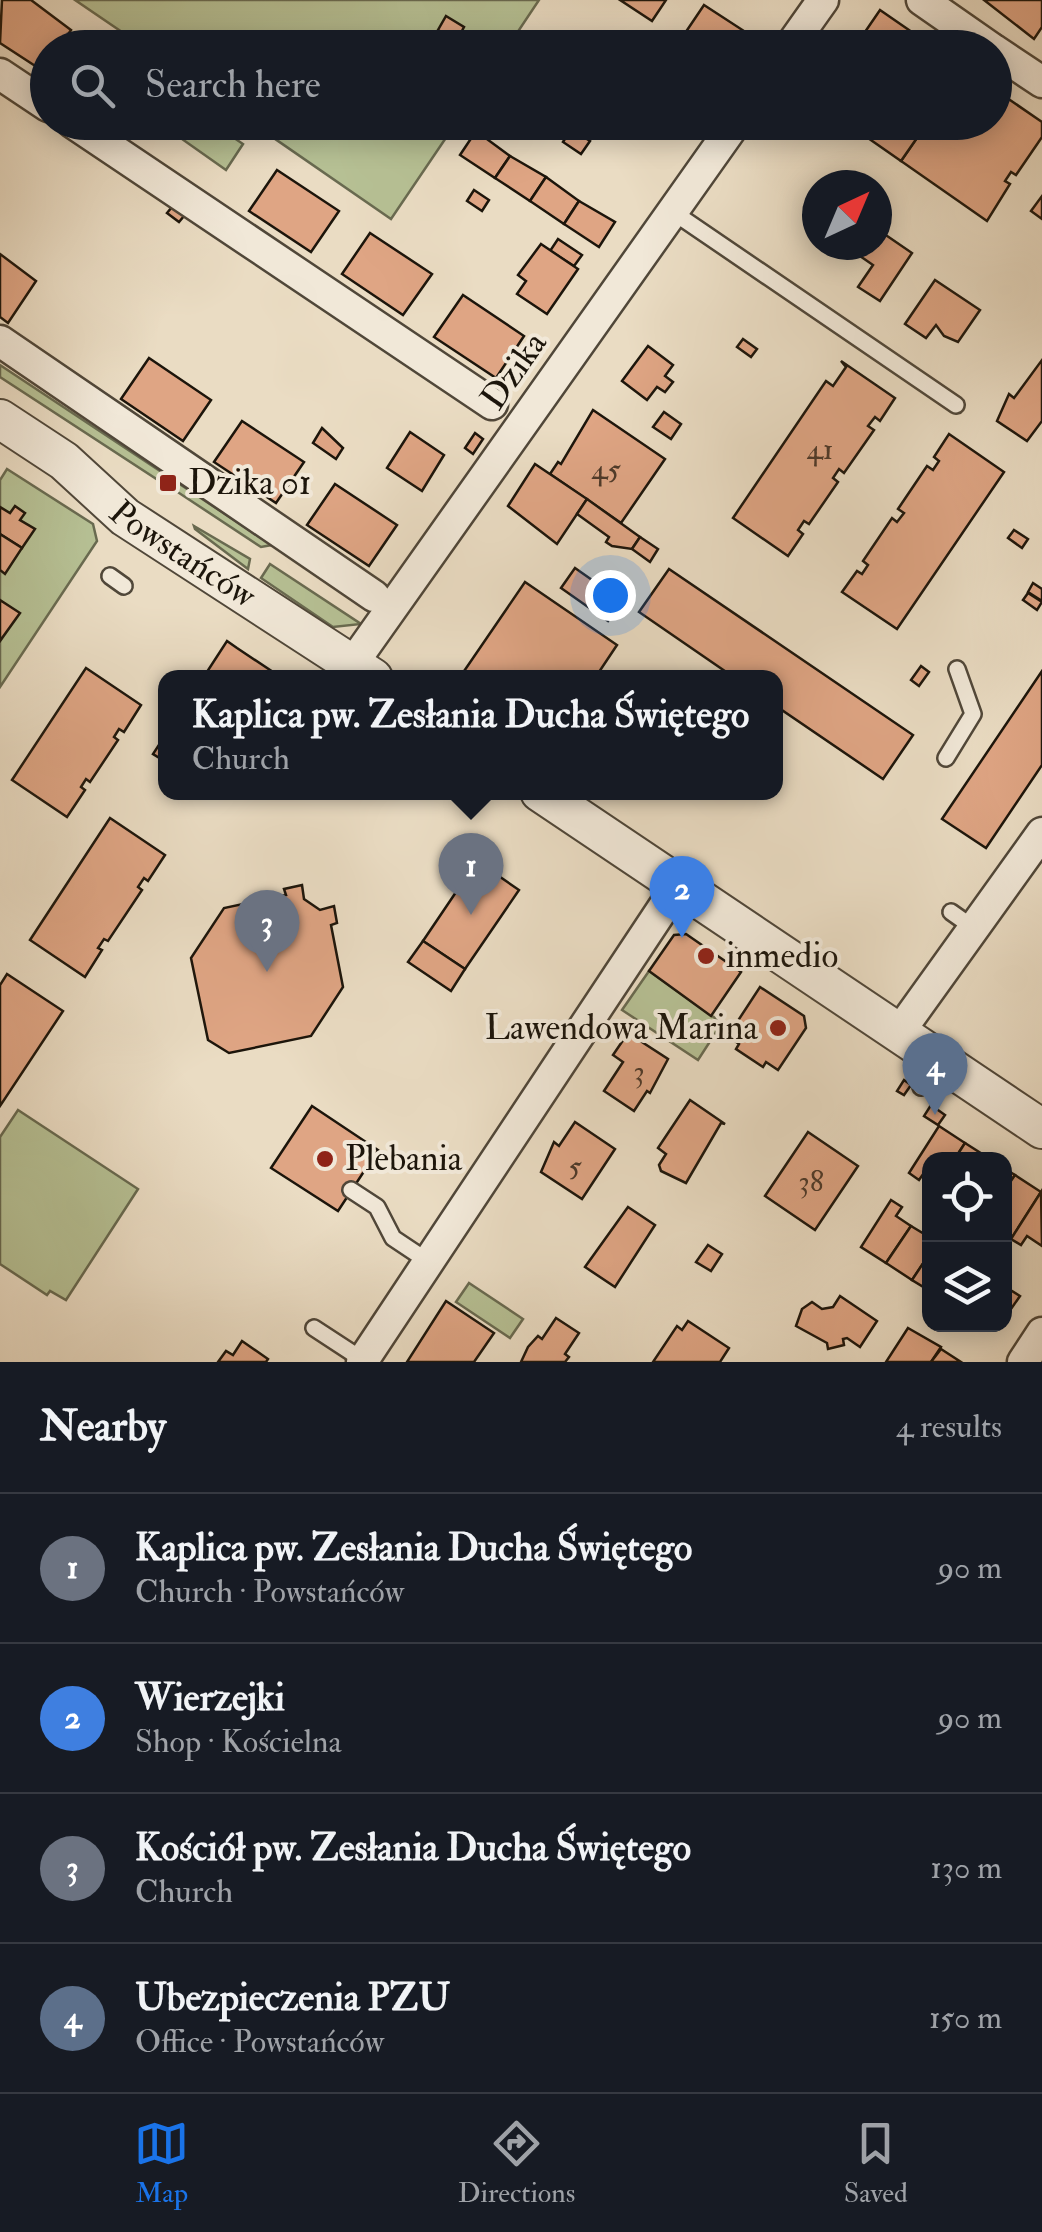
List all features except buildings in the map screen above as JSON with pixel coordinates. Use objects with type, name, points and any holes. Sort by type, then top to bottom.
[{"type":"street","points":[[802,30],[823,0]]},
{"type":"street","points":[[922,0],[965,30]]},
{"type":"street","points":[[1012,62],[1042,82]]},
{"type":"street","points":[[0,74],[30,94]]},
{"type":"street","points":[[99,140],[492,404]]},
{"type":"street","name":"Dzika","points":[[363,670],[577,330],[673,212],[723,140]]},
{"type":"street","points":[[0,341],[374,596]]},
{"type":"street","name":"Powstańców","points":[[0,419],[64,461],[99,498],[159,540],[363,670]]},
{"type":"street","points":[[552,800],[897,1035],[929,1075],[1042,1129]]},
{"type":"street","points":[[897,1035],[963,921],[1042,833]]},
{"type":"street","points":[[363,1361],[677,886]]},
{"type":"street","points":[[1023,1362],[1042,1333]]},
{"type":"lane","points":[[673,212],[956,406]]},
{"type":"lane","points":[[110,576],[124,586]]},
{"type":"lane","points":[[946,758],[973,714],[957,669]]},
{"type":"lane","points":[[352,1190],[377,1208],[392,1238],[428,1262]]},
{"type":"lane","points":[[314,1328],[363,1361]]},
{"type":"green space","points":[[75,0],[539,0],[519,30],[119,30]]},
{"type":"green space","points":[[183,140],[237,140],[243,144],[226,170]]},
{"type":"green space","points":[[277,140],[444,140],[391,219]]},
{"type":"green space","points":[[0,365],[163,473],[158,480],[0,377]]},
{"type":"green space","points":[[7,469],[93,524],[97,541],[0,687],[0,480]]},
{"type":"green space","points":[[177,483],[272,545],[261,547],[173,489]]},
{"type":"green space","points":[[194,526],[250,559],[248,569],[195,529]]},
{"type":"green space","points":[[270,564],[361,624],[333,627],[261,578]]},
{"type":"green space","points":[[649,971],[722,1023],[698,1060],[622,1010]]},
{"type":"green space","points":[[18,1110],[138,1189],[66,1300],[50,1291],[47,1295],[0,1264],[0,1137]]},
{"type":"green space","points":[[469,1283],[523,1319],[510,1338],[456,1302]]},
{"type":"place","name":"Dzika 01","points":[[168,483]]},
{"type":"place","name":"Kaplica pw. Zesłania Ducha Świętego","points":[[471,915]]},
{"type":"place","name":"Wierzejki","points":[[682,938]]},
{"type":"place","name":"inmedio","points":[[706,956]]},
{"type":"place","name":"Kościół pw. Zesłania Ducha Świętego","points":[[267,972]]},
{"type":"place","name":"Lawendowa Marina","points":[[778,1028]]},
{"type":"place","name":"Ubezpieczenia PZU","points":[[935,1115]]},
{"type":"place","name":"Plebania","points":[[325,1159]]}]
